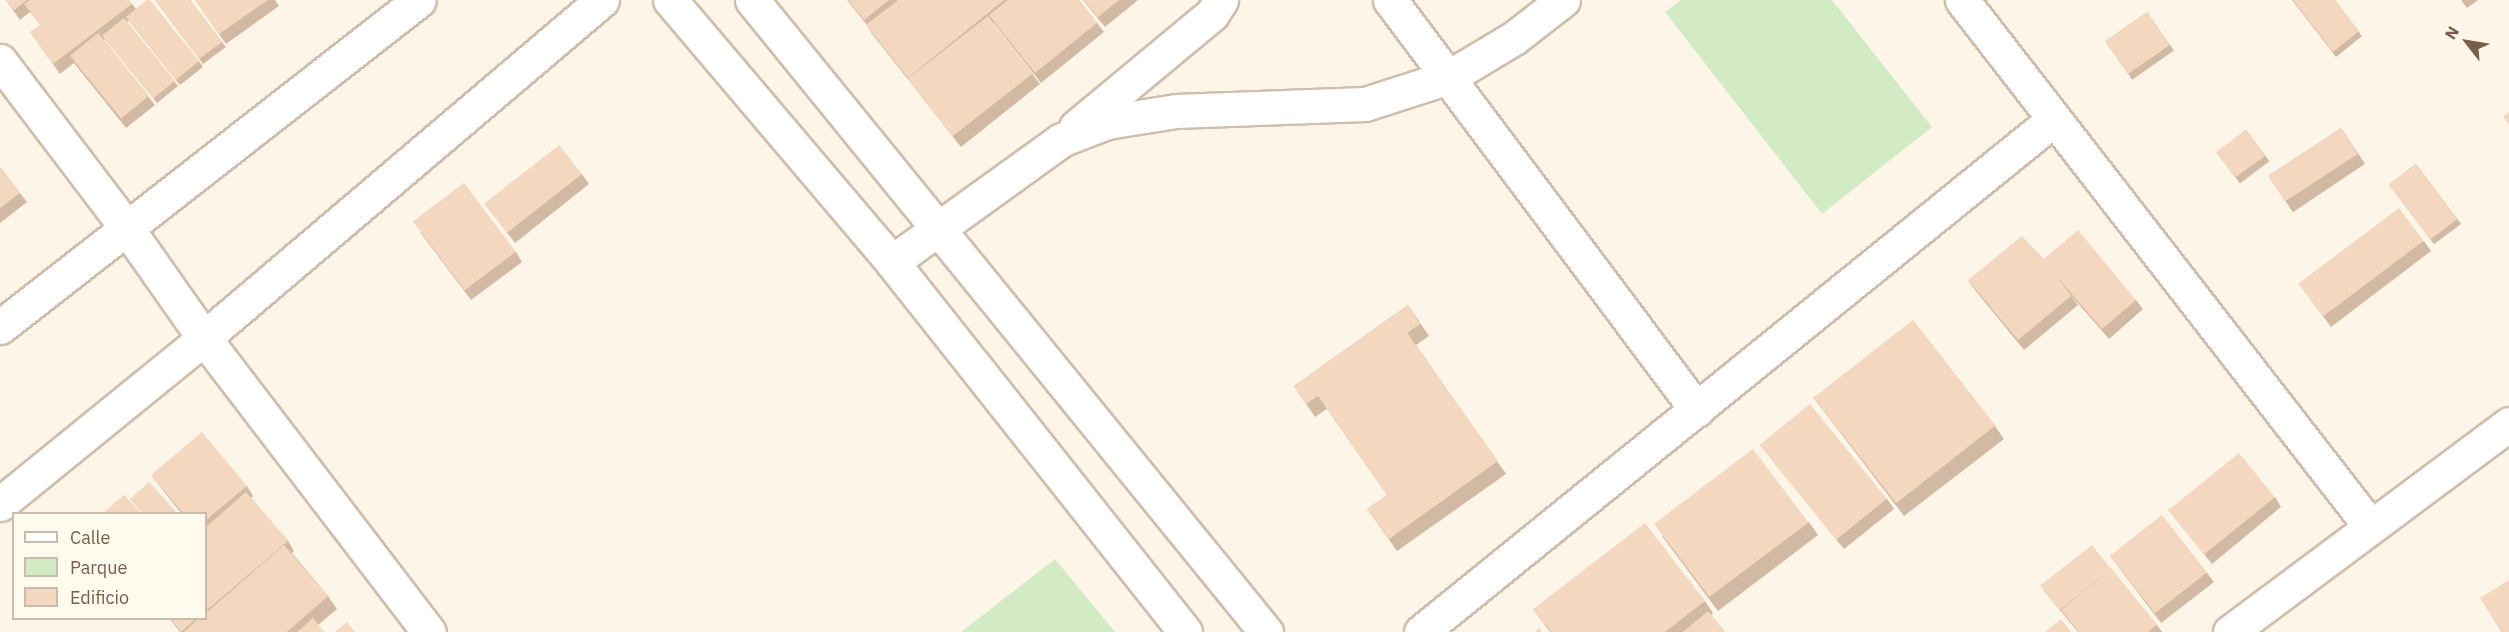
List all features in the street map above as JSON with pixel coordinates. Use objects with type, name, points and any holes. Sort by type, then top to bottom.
[{"type":"street","points":[[0,327],[419,0]]},
{"type":"street","points":[[0,504],[204,338],[603,0]]},
{"type":"street","points":[[670,0],[892,262],[1185,632]]},
{"type":"street","points":[[752,0],[1266,632]]},
{"type":"street","points":[[892,262],[936,228],[1061,140],[1212,14],[1221,0]]},
{"type":"street","points":[[1390,0],[1697,410]]},
{"type":"street","points":[[1061,140],[1107,122],[1176,111],[1365,104],[1449,77],[1514,39],[1563,0]]},
{"type":"street","points":[[1962,0],[2370,526]]},
{"type":"street","points":[[0,61],[126,227],[204,338],[429,632]]},
{"type":"street","points":[[1421,632],[2053,120]]},
{"type":"street","points":[[2230,632],[2509,424]]},
{"type":"green space","points":[[1681,0],[1832,0],[1932,127],[1822,214],[1665,12]]},
{"type":"green space","points":[[1055,559],[1115,632],[961,632]]},
{"type":"building","points":[[6,0],[27,0],[14,10]]},
{"type":"building","points":[[30,0],[129,0],[132,4],[53,64],[30,32],[41,25],[24,4]]},
{"type":"building","points":[[150,0],[199,61],[176,80],[126,17]]},
{"type":"building","points":[[155,0],[190,0],[222,42],[199,59]]},
{"type":"building","points":[[195,0],[268,0],[219,34]]},
{"type":"building","points":[[848,0],[889,0],[864,20]]},
{"type":"building","points":[[898,0],[1004,0],[908,78],[866,25]]},
{"type":"building","points":[[1008,0],[1079,0],[1097,23],[1035,73],[989,15]]},
{"type":"building","points":[[1084,0],[1119,0],[1098,17]]},
{"type":"building","points":[[2293,0],[2335,0],[2359,31],[2333,52]]},
{"type":"building","points":[[2147,12],[2170,45],[2128,74],[2105,41]]},
{"type":"building","points":[[988,16],[1033,74],[953,136],[908,79]]},
{"type":"building","points":[[124,18],[175,81],[153,99],[102,36]]},
{"type":"building","points":[[98,33],[149,96],[121,119],[70,56]]},
{"type":"building","points":[[2509,112],[2509,125],[2503,116]]},
{"type":"building","points":[[2341,128],[2358,154],[2285,201],[2268,175]]},
{"type":"building","points":[[2246,130],[2265,156],[2235,178],[2216,152]]},
{"type":"building","points":[[559,145],[582,174],[507,233],[484,203]]},
{"type":"building","points":[[2416,164],[2458,219],[2430,240],[2389,184]]},
{"type":"building","points":[[0,167],[20,193],[0,208]]},
{"type":"building","points":[[464,183],[516,252],[465,290],[413,222]]},
{"type":"building","points":[[2399,208],[2424,241],[2323,317],[2298,284]]},
{"type":"building","points":[[2078,230],[2136,300],[2102,329],[2058,278],[2071,296],[2018,340],[1968,280],[2022,236],[2044,259]]},
{"type":"building","points":[[1408,305],[1420,324],[1407,333],[1498,461],[1389,539],[1367,509],[1387,495],[1318,396],[1306,404],[1294,386]]},
{"type":"building","points":[[1913,320],[1995,426],[1896,503],[1814,398]]},
{"type":"building","points":[[1810,404],[1887,499],[1836,540],[1759,445]]},
{"type":"building","points":[[202,432],[247,486],[207,519],[207,512],[182,512],[151,475]]},
{"type":"building","points":[[1753,449],[1808,522],[1709,597],[1654,524]]},
{"type":"building","points":[[2239,453],[2275,497],[2204,555],[2168,510]]},
{"type":"building","points":[[149,482],[176,512],[141,512],[130,499]]},
{"type":"building","points":[[246,492],[288,541],[207,610],[207,526]]},
{"type":"building","points":[[124,495],[140,512],[104,512]]},
{"type":"building","points":[[2162,515],[2207,573],[2155,613],[2110,556]]},
{"type":"building","points":[[1645,523],[1705,601],[1665,632],[1551,632],[1533,609]]},
{"type":"building","points":[[284,545],[328,596],[287,632],[184,632],[197,620],[207,620],[207,612]]},
{"type":"building","points":[[2092,545],[2111,568],[2060,610],[2040,586]]},
{"type":"building","points":[[2111,568],[2157,625],[2148,632],[2079,632],[2061,610]]},
{"type":"building","points":[[2509,580],[2509,632],[2501,632],[2480,598]]},
{"type":"building","points":[[1708,611],[1725,632],[1683,632]]},
{"type":"building","points":[[313,618],[324,632],[297,632]]},
{"type":"building","points":[[2061,619],[2071,632],[2045,632]]},
{"type":"building","points":[[172,620],[195,620],[181,632]]},
{"type":"building","points":[[347,622],[355,632],[335,632]]}]
